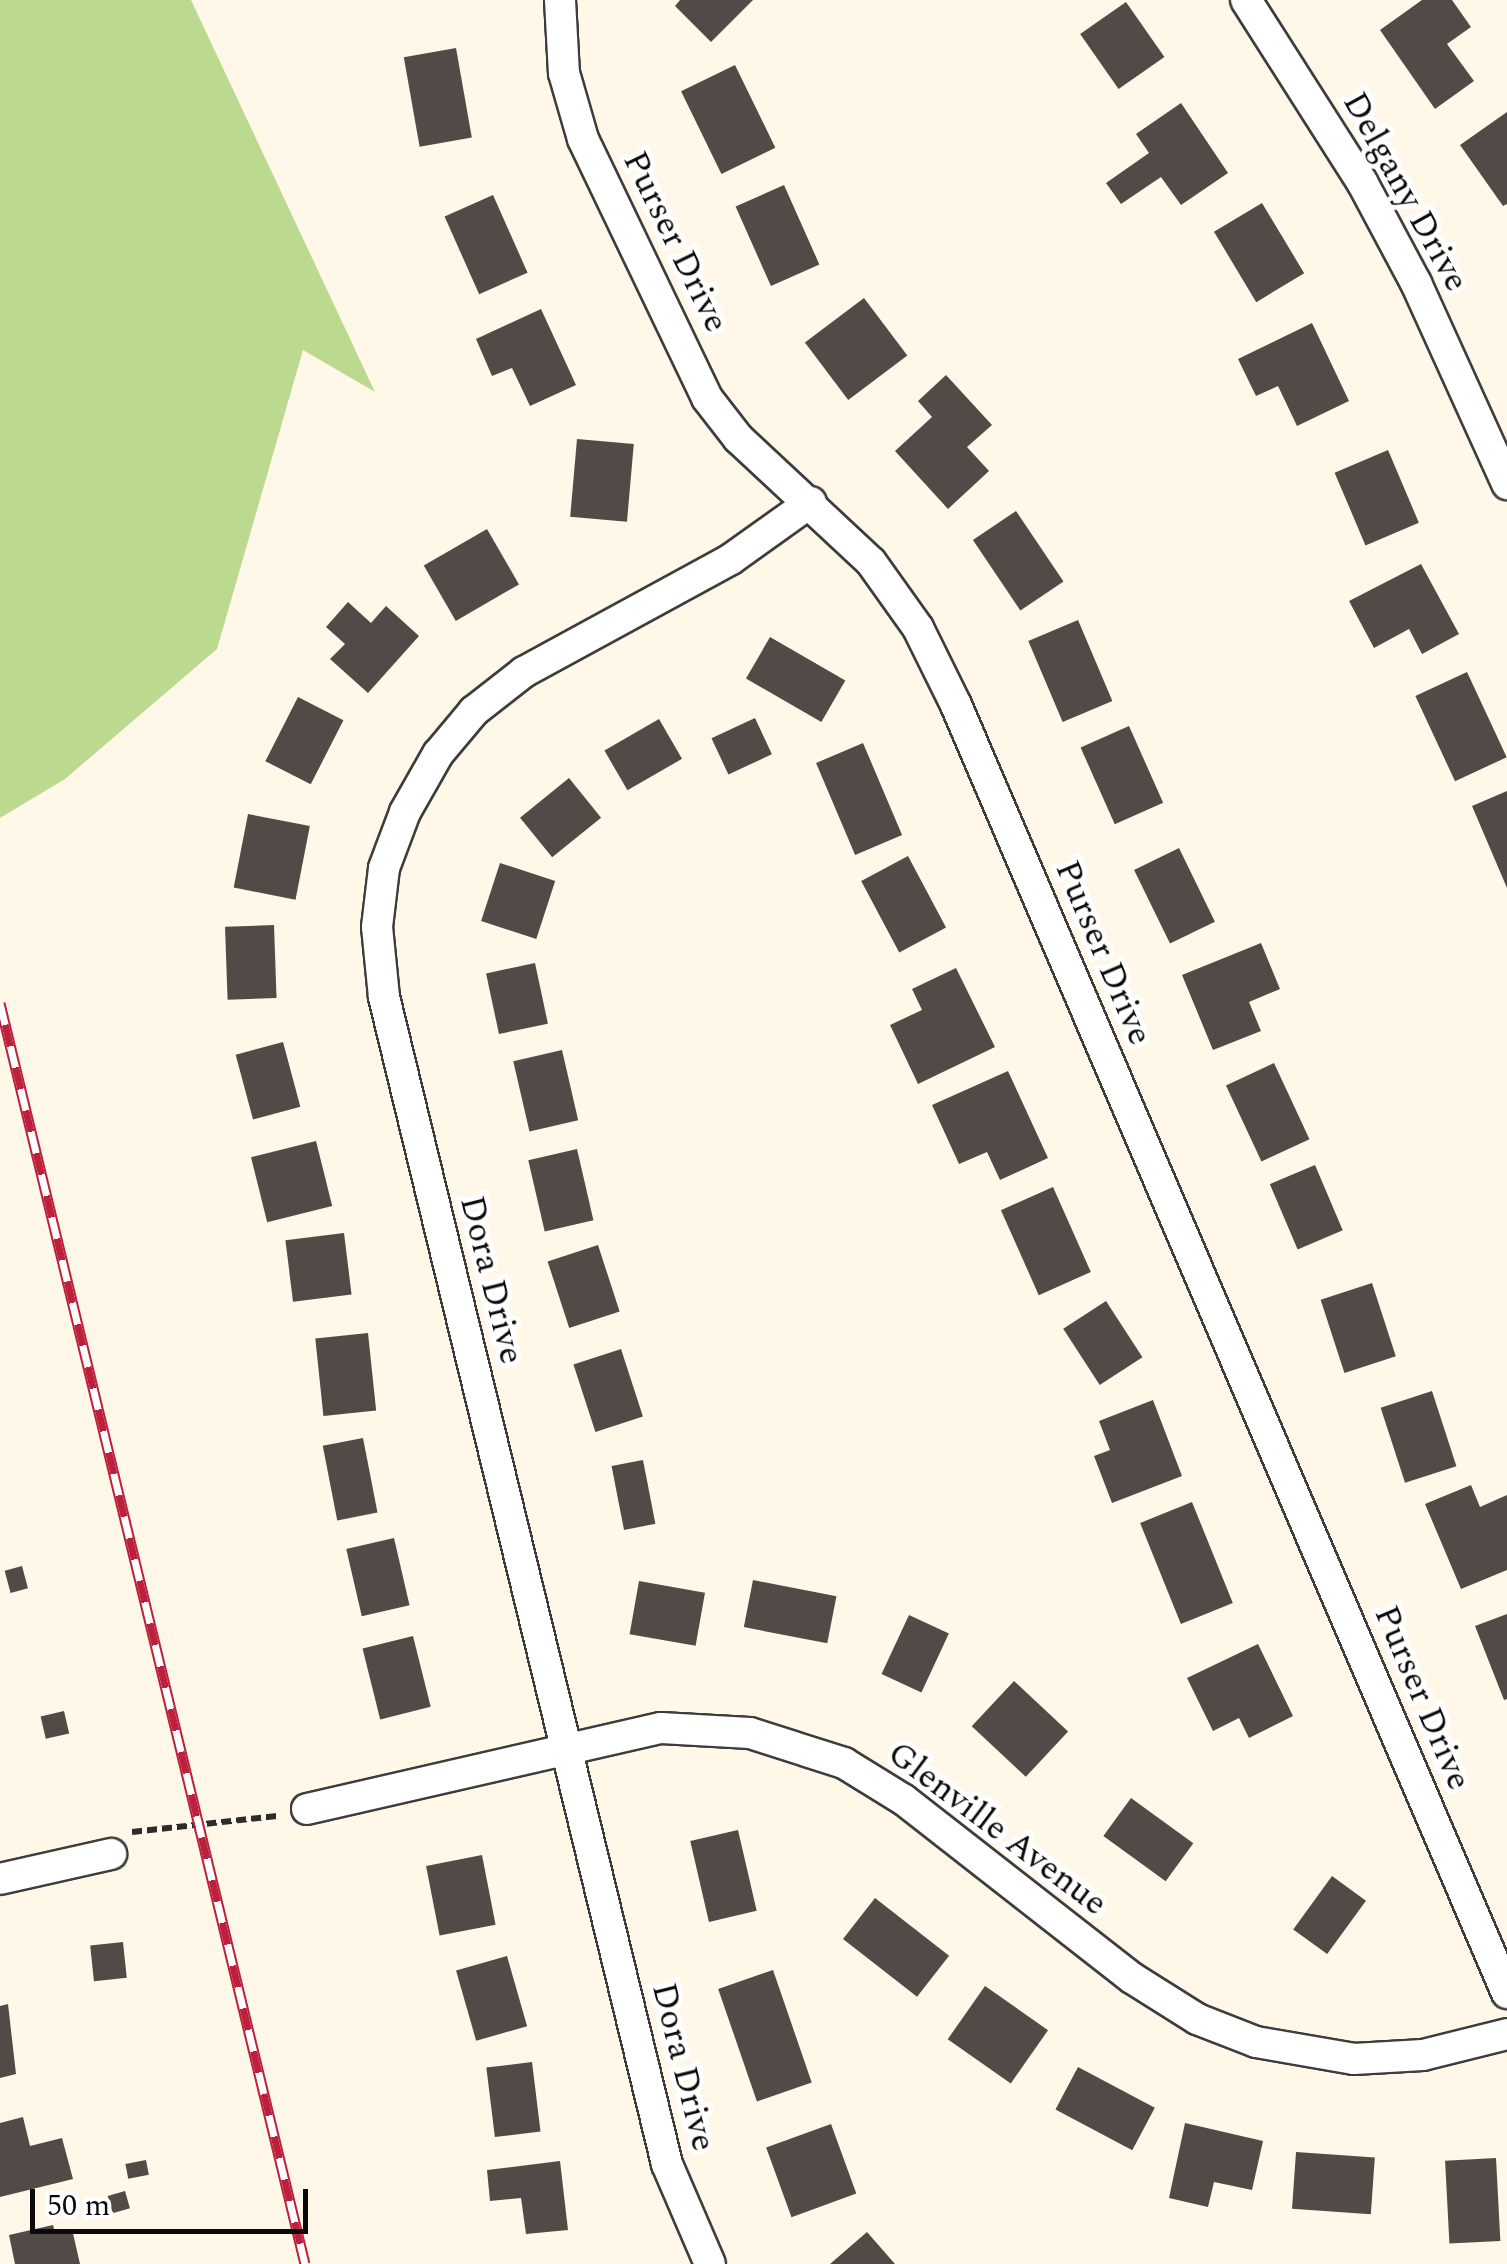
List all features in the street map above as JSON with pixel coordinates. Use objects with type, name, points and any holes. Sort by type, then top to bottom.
[{"type":"street","name":"Purser Drive","points":[[560,0],[564,73],[583,139],[708,398],[738,438],[811,502],[900,600],[956,705],[1507,1993]]},
{"type":"street","name":"Delgany Drive","points":[[1246,0],[1390,232],[1507,484]]},
{"type":"street","name":"Dora Drive","points":[[710,2264],[667,2164],[384,997],[377,927],[384,868],[405,812],[438,754],[474,710],[524,672],[730,558],[811,502]]},
{"type":"street","name":"Glenville Avenue","points":[[307,1809],[565,1747],[661,1728],[710,1728],[798,1745],[844,1763],[904,1800],[1169,2004],[1256,2042],[1317,2056],[1384,2059],[1507,2034]]},
{"type":"street","points":[[0,1879],[112,1854]]},
{"type":"path","points":[[112,1854],[136,1828],[232,1826],[307,1809]]},
{"type":"green space","points":[[0,0],[191,0],[375,392],[303,350],[217,649],[65,779],[0,818]]},
{"type":"building","points":[[680,0],[753,0],[711,42],[675,6]]},
{"type":"building","points":[[1422,0],[1452,0],[1471,27],[1447,44],[1474,81],[1435,109],[1380,30]]},
{"type":"building","points":[[1126,2],[1164,57],[1119,89],[1080,34]]},
{"type":"building","points":[[456,48],[472,138],[420,147],[404,57]]},
{"type":"building","points":[[735,65],[775,148],[721,174],[681,91]]},
{"type":"building","points":[[1181,103],[1228,173],[1181,205],[1161,177],[1121,204],[1106,183],[1149,153],[1136,134]]},
{"type":"building","points":[[1507,112],[1507,204],[1503,206],[1460,145]]},
{"type":"building","points":[[784,185],[819,264],[771,286],[736,207]]},
{"type":"building","points":[[493,195],[528,273],[479,294],[445,217]]},
{"type":"building","points":[[1262,203],[1304,273],[1256,302],[1214,232]]},
{"type":"building","points":[[864,298],[907,356],[848,400],[805,343]]},
{"type":"building","points":[[541,309],[576,385],[530,406],[512,368],[492,376],[476,339]]},
{"type":"building","points":[[1312,323],[1349,401],[1297,426],[1278,386],[1256,396],[1238,359]]},
{"type":"building","points":[[946,375],[992,425],[967,447],[989,471],[948,509],[895,451],[932,417],[918,401]]},
{"type":"building","points":[[577,439],[634,444],[627,522],[570,517]]},
{"type":"building","points":[[1388,450],[1419,523],[1365,545],[1335,473]]},
{"type":"building","points":[[1016,511],[1064,581],[1020,611],[973,540]]},
{"type":"building","points":[[487,529],[519,584],[456,621],[424,566]]},
{"type":"building","points":[[1421,564],[1459,634],[1422,654],[1409,629],[1374,648],[1349,601]]},
{"type":"building","points":[[348,602],[371,623],[386,606],[419,636],[368,693],[330,659],[345,644],[326,627]]},
{"type":"building","points":[[1078,620],[1112,701],[1063,722],[1028,641]]},
{"type":"building","points":[[770,637],[845,680],[821,722],[746,679]]},
{"type":"building","points":[[1467,672],[1507,757],[1455,781],[1415,696]]},
{"type":"building","points":[[298,697],[343,720],[311,784],[265,761]]},
{"type":"building","points":[[755,718],[772,754],[728,775],[711,738]]},
{"type":"building","points":[[659,719],[682,759],[627,790],[604,750]]},
{"type":"building","points":[[1129,726],[1163,803],[1115,824],[1081,748]]},
{"type":"building","points":[[863,743],[902,835],[855,855],[816,763]]},
{"type":"building","points":[[569,778],[601,818],[552,857],[520,818]]},
{"type":"building","points":[[1507,791],[1507,888],[1472,806]]},
{"type":"building","points":[[248,814],[310,826],[296,900],[234,888]]},
{"type":"building","points":[[1179,848],[1215,922],[1170,944],[1134,870]]},
{"type":"building","points":[[908,856],[946,928],[899,952],[861,881]]},
{"type":"building","points":[[500,863],[555,881],[536,939],[481,921]]},
{"type":"building","points":[[274,925],[277,998],[228,1000],[225,927]]},
{"type":"building","points":[[1261,943],[1280,989],[1249,1002],[1261,1031],[1213,1050],[1182,975]]},
{"type":"building","points":[[535,963],[548,1024],[499,1034],[486,973]]},
{"type":"building","points":[[956,968],[995,1047],[918,1084],[890,1025],[922,1010],[912,989]]},
{"type":"building","points":[[283,1042],[300,1107],[253,1119],[236,1055]]},
{"type":"building","points":[[562,1050],[578,1120],[529,1131],[513,1061]]},
{"type":"building","points":[[1274,1063],[1309,1139],[1261,1162],[1226,1085]]},
{"type":"building","points":[[1008,1071],[1048,1158],[1000,1180],[987,1152],[959,1164],[932,1105]]},
{"type":"building","points":[[316,1141],[332,1206],[267,1222],[251,1157]]},
{"type":"building","points":[[577,1149],[593,1220],[545,1231],[528,1160]]},
{"type":"building","points":[[1315,1165],[1343,1230],[1298,1250],[1270,1184]]},
{"type":"building","points":[[1053,1187],[1091,1272],[1039,1295],[1001,1210]]},
{"type":"building","points":[[344,1233],[352,1295],[293,1302],[285,1240]]},
{"type":"building","points":[[598,1245],[620,1312],[569,1328],[548,1261]]},
{"type":"building","points":[[1372,1283],[1396,1356],[1344,1373],[1321,1300]]},
{"type":"building","points":[[1106,1301],[1142,1357],[1100,1385],[1063,1329]]},
{"type":"building","points":[[368,1333],[376,1411],[323,1416],[315,1339]]},
{"type":"building","points":[[621,1349],[643,1417],[595,1432],[573,1364]]},
{"type":"building","points":[[1432,1391],[1456,1466],[1405,1483],[1381,1408]]},
{"type":"building","points":[[1153,1400],[1182,1476],[1112,1503],[1094,1456],[1110,1450],[1099,1421]]},
{"type":"building","points":[[363,1438],[378,1513],[337,1520],[323,1446]]},
{"type":"building","points":[[643,1460],[655,1524],[624,1530],[612,1466]]},
{"type":"building","points":[[1471,1485],[1480,1507],[1507,1495],[1507,1570],[1461,1589],[1425,1504]]},
{"type":"building","points":[[1192,1502],[1233,1603],[1181,1624],[1140,1523]]},
{"type":"building","points":[[394,1538],[410,1605],[362,1616],[346,1549]]},
{"type":"building","points":[[22,1566],[28,1588],[11,1593],[5,1571]]},
{"type":"building","points":[[753,1580],[836,1596],[827,1643],[744,1627]]},
{"type":"building","points":[[639,1581],[705,1593],[696,1646],[630,1634]]},
{"type":"building","points":[[1507,1614],[1507,1699],[1504,1700],[1475,1626]]},
{"type":"building","points":[[909,1615],[949,1634],[921,1693],[882,1674]]},
{"type":"building","points":[[413,1636],[431,1707],[380,1719],[363,1649]]},
{"type":"building","points":[[1258,1644],[1293,1716],[1249,1738],[1239,1718],[1213,1731],[1187,1678]]},
{"type":"building","points":[[1014,1681],[1068,1731],[1026,1777],[972,1726]]},
{"type":"building","points":[[64,1711],[69,1733],[46,1739],[41,1716]]},
{"type":"building","points":[[1131,1798],[1193,1843],[1166,1881],[1103,1836]]},
{"type":"building","points":[[738,1830],[757,1911],[709,1922],[690,1841]]},
{"type":"building","points":[[482,1855],[496,1925],[440,1936],[426,1866]]},
{"type":"building","points":[[1332,1876],[1366,1901],[1327,1954],[1293,1929]]},
{"type":"building","points":[[875,1898],[949,1956],[917,1997],[843,1939]]},
{"type":"building","points":[[123,1942],[127,1978],[94,1981],[90,1945]]},
{"type":"building","points":[[507,1956],[527,2026],[476,2041],[456,1971]]},
{"type":"building","points":[[773,1970],[812,2083],[757,2101],[718,1989]]},
{"type":"building","points":[[985,1986],[1048,2030],[1011,2083],[948,2039]]},
{"type":"building","points":[[8,2004],[16,2074],[0,2078],[0,2006]]},
{"type":"building","points":[[532,2062],[541,2131],[495,2137],[486,2068]]},
{"type":"building","points":[[1078,2067],[1155,2108],[1132,2150],[1055,2109]]},
{"type":"building","points":[[23,2117],[30,2146],[62,2138],[73,2179],[0,2197],[0,2123]]},
{"type":"building","points":[[1185,2123],[1263,2141],[1252,2190],[1214,2182],[1208,2207],[1169,2198]]},
{"type":"building","points":[[831,2124],[856,2194],[791,2217],[766,2148]]},
{"type":"building","points":[[1296,2152],[1375,2158],[1371,2214],[1292,2209]]},
{"type":"building","points":[[1496,2158],[1500,2241],[1449,2244],[1445,2161]]},
{"type":"building","points":[[146,2160],[149,2175],[128,2179],[125,2164]]},
{"type":"building","points":[[560,2161],[568,2230],[526,2234],[521,2198],[490,2201],[487,2170]]},
{"type":"building","points":[[125,2191],[130,2208],[113,2213],[108,2196]]},
{"type":"building","points":[[53,2225],[55,2233],[72,2229],[80,2264],[15,2264],[9,2235]]},
{"type":"building","points":[[867,2232],[895,2264],[830,2264]]},
{"type":"railway","points":[[0,1003],[305,2264]]}]
